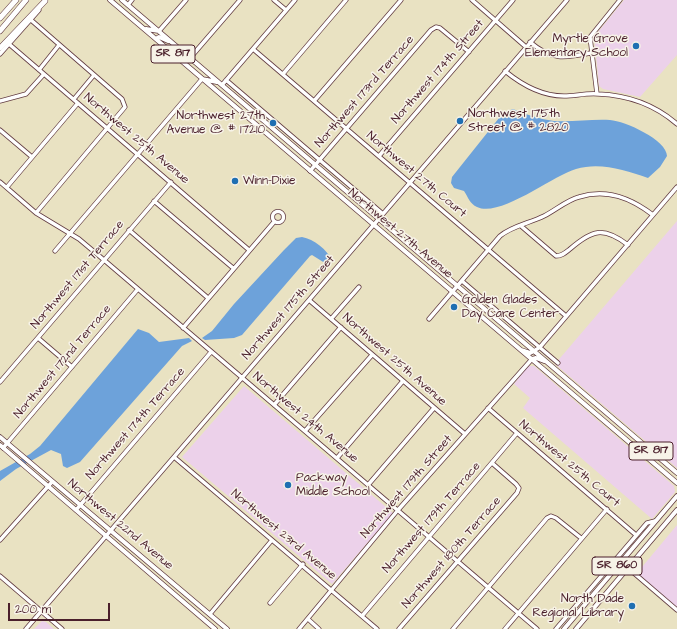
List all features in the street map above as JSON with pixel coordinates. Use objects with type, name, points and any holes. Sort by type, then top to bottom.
[{"type":"highway","points":[[0,18],[16,0]]},
{"type":"highway","points":[[0,31],[26,0]]},
{"type":"highway","points":[[0,48],[45,0]]},
{"type":"main road","name":"Northwest 27th Avenue","points":[[110,0],[677,483]]},
{"type":"main road","name":"Northwest 27th Avenue","points":[[122,0],[677,472]]},
{"type":"main road","points":[[144,28],[153,32],[159,31]]},
{"type":"main road","points":[[156,39],[159,37],[170,41]]},
{"type":"main road","points":[[202,79],[220,83]]},
{"type":"main road","points":[[257,125],[262,119]]},
{"type":"main road","points":[[520,350],[530,353],[534,351]]},
{"type":"main road","points":[[532,359],[536,358],[546,361]]},
{"type":"main road","points":[[596,414],[601,408]]},
{"type":"main road","name":"Northwest 22nd Avenue","points":[[0,437],[227,629]]},
{"type":"main road","name":"Northwest 22nd Avenue","points":[[2,447],[215,629]]},
{"type":"main road","name":"SR 860","points":[[564,629],[677,496]]},
{"type":"main road","name":"SR 860","points":[[576,629],[677,510]]},
{"type":"main road","points":[[635,544],[636,535]]},
{"type":"street","points":[[0,54],[31,20],[45,0]]},
{"type":"street","points":[[128,5],[132,0]]},
{"type":"street","points":[[159,31],[186,0]]},
{"type":"street","points":[[190,58],[240,0]]},
{"type":"street","points":[[274,0],[286,10]]},
{"type":"street","points":[[220,83],[226,80],[295,0]]},
{"type":"street","points":[[282,74],[346,0]]},
{"type":"street","points":[[314,102],[401,0]]},
{"type":"street","points":[[472,0],[526,47]]},
{"type":"street","name":"Northwest 174th Street","points":[[379,156],[513,0]]},
{"type":"street","name":"Northwest 175th Street","points":[[26,629],[567,0]]},
{"type":"street","points":[[597,94],[590,37],[620,0]]},
{"type":"street","points":[[31,20],[122,99],[125,107],[36,213]]},
{"type":"street","name":"Northwest 173rd Terrace","points":[[310,171],[431,30],[436,27],[444,30],[468,52]]},
{"type":"street","points":[[530,42],[545,53],[555,57],[571,57],[591,53]]},
{"type":"street","name":"Northwest 25th Avenue","points":[[9,44],[249,250]]},
{"type":"street","points":[[39,70],[59,45]]},
{"type":"street","name":"Northwest 27th Court","points":[[253,49],[566,316]]},
{"type":"street","points":[[505,71],[525,86],[554,95],[597,94],[616,96],[640,102],[654,108],[677,124]]},
{"type":"street","points":[[0,101],[26,94],[44,74]]},
{"type":"street","points":[[74,99],[94,75]]},
{"type":"street","points":[[55,251],[202,79]]},
{"type":"street","points":[[226,80],[382,214]]},
{"type":"street","points":[[7,187],[78,103]]},
{"type":"street","points":[[0,130],[32,157]]},
{"type":"street","name":"Northwest 24th Avenue","points":[[0,182],[36,213],[68,234],[79,239],[537,629]]},
{"type":"street","name":"Northwest 171st Terrace","points":[[0,382],[171,182]]},
{"type":"street","points":[[534,351],[540,347],[677,187]]},
{"type":"street","points":[[429,319],[488,249],[504,233],[578,197],[596,193],[614,195],[629,199],[653,215]]},
{"type":"street","points":[[154,201],[234,268]]},
{"type":"street","points":[[183,328],[274,222]]},
{"type":"street","points":[[521,226],[556,256],[563,255],[587,236],[601,232],[617,236],[628,245]]},
{"type":"street","points":[[129,230],[208,298]]},
{"type":"street","points":[[462,281],[558,363]]},
{"type":"street","points":[[331,319],[358,287]]},
{"type":"street","name":"Northwest 172nd Terrace","points":[[2,447],[138,289]]},
{"type":"street","name":"Northwest 25th Avenue","points":[[309,300],[466,434]]},
{"type":"street","points":[[274,405],[341,327]]},
{"type":"street","points":[[38,338],[72,367]]},
{"type":"street","name":"Northwest 174th Terrace","points":[[76,510],[211,352]]},
{"type":"street","points":[[305,431],[372,355]]},
{"type":"street","name":"Northwest 179th Street","points":[[299,629],[398,510],[532,359]]},
{"type":"street","points":[[337,458],[403,381]]},
{"type":"street","points":[[368,485],[434,408]]},
{"type":"street","name":"Northwest 25th Court","points":[[488,408],[636,535]]},
{"type":"street","name":"Northwest 179th Terrace","points":[[362,616],[517,433]]},
{"type":"street","name":"Northwest 23rd Avenue","points":[[174,457],[272,540],[303,564],[378,629]]},
{"type":"street","name":"Northwest 180th Terrace","points":[[400,629],[517,493],[519,488],[492,463]]},
{"type":"street","points":[[0,540],[52,482]]},
{"type":"street","points":[[505,629],[606,508]]},
{"type":"street","points":[[453,629],[547,518],[551,516],[556,518],[581,538]]},
{"type":"street","points":[[556,629],[647,523],[655,521]]},
{"type":"street","points":[[210,614],[272,540]]},
{"type":"street","points":[[270,603],[303,564]]},
{"type":"street","points":[[628,568],[677,610]]},
{"type":"street","points":[[0,576],[62,629]]},
{"type":"street","points":[[308,619],[319,629]]},
{"type":"shaded area","name":"Myrtle Grove Elementary School","points":[[624,0],[677,0],[677,55],[640,97],[603,89],[599,86],[594,37]]},
{"type":"shaded area","points":[[677,221],[677,468],[555,364]]},
{"type":"shaded area","points":[[528,366],[534,366],[674,486],[675,492],[652,519],[523,408],[530,398],[514,384]]},
{"type":"shaded area","name":"Packway Middle School","points":[[244,386],[393,513],[332,584],[182,457]]},
{"type":"shaded area","points":[[677,525],[677,607],[637,573]]},
{"type":"shaded area","points":[[42,621],[46,622],[54,629],[34,629]]},
{"type":"water","points":[[513,109],[554,121],[617,121],[644,132],[653,138],[665,150],[667,156],[660,167],[648,178],[612,168],[594,166],[585,167],[566,173],[526,195],[499,207],[487,209],[477,207],[471,202],[464,191],[454,188],[451,183],[452,177],[503,113]]},
{"type":"water","points":[[296,238],[307,238],[327,252],[332,260],[328,265],[312,255],[310,256],[242,335],[234,338],[205,340],[202,338],[212,331],[234,304],[284,250]]},
{"type":"water","points":[[138,329],[149,333],[159,342],[189,338],[192,341],[182,346],[80,462],[67,468],[63,466],[61,454],[51,450],[16,469],[0,481],[0,471],[30,454],[40,446]]},
{"type":"place","name":"Myrtle Grove Elementary School","points":[[636,46]]},
{"type":"place","name":"Northwest 175th Street @ # 2820","points":[[460,121]]},
{"type":"place","name":"Northwest 27th Avenue @ # 17210","points":[[273,123]]},
{"type":"place","name":"Winn-Dixie","points":[[235,181]]},
{"type":"place","name":"Golden Glades Day Care Center","points":[[454,307]]},
{"type":"place","name":"Packway Middle School","points":[[288,485]]},
{"type":"place","name":"North Dade Regional Library","points":[[632,606]]}]
